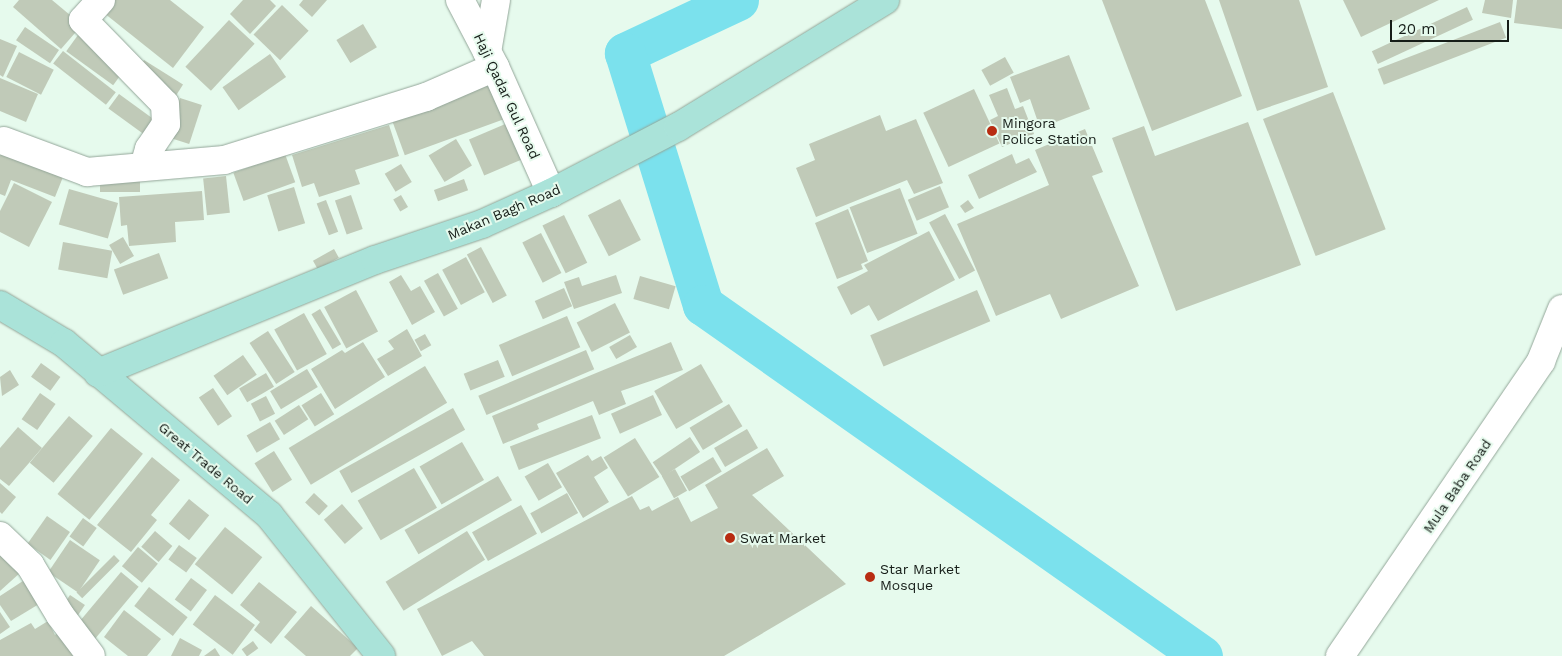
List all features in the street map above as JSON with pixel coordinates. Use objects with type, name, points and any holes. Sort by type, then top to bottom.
[{"type":"main road","name":"Makan Bagh Road","points":[[98,374],[375,260],[482,224],[551,193],[678,127],[885,0]]},
{"type":"main road","name":"Great Trade Road","points":[[0,305],[64,343],[98,374],[269,515],[381,656]]},
{"type":"street","points":[[101,0],[83,20],[165,104],[166,124],[149,149],[144,166]]},
{"type":"street","name":"Haji Qadar Gul Road","points":[[460,0],[491,59],[551,193]]},
{"type":"street","points":[[4,141],[87,172],[224,160],[426,97],[491,59],[496,0]]},
{"type":"street","name":"Mula Baba Road","points":[[1346,649],[1541,360],[1562,309]]},
{"type":"street","points":[[0,536],[30,565],[60,615],[91,656]]},
{"type":"building","points":[[19,0],[52,0],[82,25],[61,49],[13,7]]},
{"type":"building","points":[[114,0],[170,0],[204,27],[173,68],[104,13]]},
{"type":"building","points":[[243,0],[270,0],[276,6],[250,34],[230,14]]},
{"type":"building","points":[[303,0],[327,0],[312,17],[299,5]]},
{"type":"building","points":[[1102,0],[1205,0],[1242,96],[1152,131]]},
{"type":"building","points":[[1219,0],[1299,0],[1328,87],[1257,111]]},
{"type":"building","points":[[1343,0],[1439,0],[1361,37]]},
{"type":"building","points":[[1485,0],[1513,0],[1511,18],[1482,13]]},
{"type":"building","points":[[1517,0],[1562,0],[1562,29],[1514,23]]},
{"type":"building","points":[[282,5],[309,31],[280,60],[254,34]]},
{"type":"building","points":[[1467,7],[1473,20],[1378,64],[1372,51]]},
{"type":"building","points":[[229,20],[255,44],[211,91],[185,67]]},
{"type":"building","points":[[1500,22],[1506,38],[1384,85],[1378,69]]},
{"type":"building","points":[[363,24],[377,47],[350,63],[336,40]]},
{"type":"building","points":[[25,27],[59,50],[50,63],[16,40]]},
{"type":"building","points":[[78,35],[125,69],[113,85],[66,51]]},
{"type":"building","points":[[0,39],[17,46],[3,77],[0,75]]},
{"type":"building","points":[[63,51],[116,92],[106,105],[53,64]]},
{"type":"building","points":[[19,52],[54,70],[41,95],[6,77]]},
{"type":"building","points":[[270,54],[286,77],[239,110],[222,87]]},
{"type":"building","points":[[1069,55],[1090,109],[1040,128],[1030,99],[1020,103],[1010,77]]},
{"type":"building","points":[[1005,57],[1014,73],[990,86],[981,70]]},
{"type":"building","points":[[144,60],[183,84],[176,96],[137,72]]},
{"type":"building","points":[[0,78],[38,94],[26,122],[0,111]]},
{"type":"building","points":[[498,81],[511,117],[405,155],[392,120]]},
{"type":"building","points":[[1007,88],[1015,109],[1023,106],[1034,134],[1002,147],[990,120],[998,116],[989,95]]},
{"type":"building","points":[[974,89],[999,143],[949,167],[923,113]]},
{"type":"building","points":[[1333,92],[1386,229],[1316,256],[1263,119]]},
{"type":"building","points":[[119,94],[163,126],[152,140],[108,109]]},
{"type":"building","points":[[180,98],[202,105],[189,144],[167,137]]},
{"type":"building","points":[[880,115],[886,131],[916,119],[943,183],[914,194],[907,180],[816,217],[796,168],[815,160],[809,144]]},
{"type":"building","points":[[515,120],[530,156],[484,175],[469,140]]},
{"type":"building","points":[[1248,122],[1301,265],[1176,311],[1112,138],[1144,126],[1155,156]]},
{"type":"building","points":[[389,125],[399,156],[355,170],[360,184],[319,197],[314,183],[302,187],[292,155]]},
{"type":"building","points":[[1085,129],[1103,172],[1092,176],[1139,286],[1061,319],[1050,294],[996,316],[957,224],[1049,185],[1035,150]]},
{"type":"building","points":[[456,139],[472,166],[445,182],[429,155]]},
{"type":"building","points":[[3,147],[65,172],[55,197],[11,180],[5,196],[0,194],[0,156]]},
{"type":"building","points":[[285,154],[295,182],[244,201],[233,173]]},
{"type":"building","points":[[1012,154],[1016,164],[1029,158],[1037,172],[979,199],[968,175]]},
{"type":"building","points":[[401,164],[412,182],[396,192],[385,174]]},
{"type":"building","points":[[100,174],[140,174],[140,192],[100,192]]},
{"type":"building","points":[[226,176],[230,213],[207,215],[203,178]]},
{"type":"building","points":[[464,179],[468,190],[438,201],[434,190]]},
{"type":"building","points":[[14,183],[52,202],[29,247],[0,232],[0,211]]},
{"type":"building","points":[[940,186],[949,207],[917,221],[908,200]]},
{"type":"building","points":[[294,187],[305,223],[278,232],[267,195]]},
{"type":"building","points":[[900,188],[918,234],[867,253],[850,207]]},
{"type":"building","points":[[69,189],[118,203],[108,239],[59,225]]},
{"type":"building","points":[[202,191],[204,220],[175,222],[176,242],[129,246],[127,225],[121,226],[119,197]]},
{"type":"building","points":[[351,195],[363,229],[347,235],[335,201]]},
{"type":"building","points":[[401,195],[408,207],[400,212],[393,200]]},
{"type":"building","points":[[620,199],[641,240],[609,256],[588,215]]},
{"type":"building","points":[[326,200],[338,232],[329,235],[317,204]]},
{"type":"building","points":[[968,200],[974,208],[965,213],[960,206]]},
{"type":"building","points":[[848,209],[868,261],[861,264],[863,269],[837,279],[815,223]]},
{"type":"building","points":[[945,214],[975,271],[959,279],[929,222]]},
{"type":"building","points":[[564,215],[587,263],[566,273],[542,226]]},
{"type":"building","points":[[929,231],[955,280],[878,321],[869,305],[851,315],[837,287],[868,271],[864,265]]},
{"type":"building","points":[[541,233],[561,273],[543,283],[522,243]]},
{"type":"building","points":[[123,237],[134,256],[120,264],[109,245]]},
{"type":"building","points":[[63,242],[112,251],[107,278],[58,270]]},
{"type":"building","points":[[481,247],[507,296],[493,303],[467,255]]},
{"type":"building","points":[[334,249],[339,258],[318,269],[313,261]]},
{"type":"building","points":[[159,253],[168,278],[123,295],[114,269]]},
{"type":"building","points":[[466,257],[485,292],[461,305],[442,270]]},
{"type":"building","points":[[438,273],[458,309],[444,317],[424,281]]},
{"type":"building","points":[[401,275],[411,291],[420,286],[435,312],[412,325],[389,282]]},
{"type":"building","points":[[616,275],[622,293],[574,309],[564,282],[579,277],[582,286]]},
{"type":"building","points":[[640,276],[676,286],[669,309],[633,299]]},
{"type":"building","points":[[564,288],[572,306],[543,319],[535,301]]},
{"type":"building","points":[[356,290],[378,331],[346,348],[324,307]]},
{"type":"building","points":[[977,290],[990,321],[884,367],[870,335]]},
{"type":"building","points":[[615,303],[630,332],[592,352],[577,323]]},
{"type":"building","points":[[320,309],[341,344],[333,349],[311,314]]},
{"type":"building","points":[[304,313],[327,354],[297,371],[274,329]]},
{"type":"building","points":[[567,316],[580,347],[512,376],[499,345]]},
{"type":"building","points":[[407,329],[422,356],[388,376],[377,359],[394,349],[388,341]]},
{"type":"building","points":[[268,331],[295,372],[276,384],[250,343]]},
{"type":"building","points":[[425,334],[431,345],[421,351],[415,340]]},
{"type":"building","points":[[630,335],[637,347],[616,359],[609,347]]},
{"type":"building","points":[[363,342],[385,377],[335,409],[311,369],[342,350],[345,353]]},
{"type":"building","points":[[671,342],[683,370],[621,391],[626,404],[599,415],[593,401],[537,424],[539,429],[503,444],[492,416]]},
{"type":"building","points":[[586,350],[594,369],[487,415],[478,396]]},
{"type":"building","points":[[243,355],[257,375],[227,395],[214,376]]},
{"type":"building","points":[[498,360],[505,377],[470,391],[464,374]]},
{"type":"building","points":[[41,363],[60,377],[50,391],[31,377]]},
{"type":"building","points":[[701,364],[723,402],[676,429],[654,391]]},
{"type":"building","points":[[425,366],[447,403],[311,485],[289,448]]},
{"type":"building","points":[[307,369],[318,387],[281,409],[270,391]]},
{"type":"building","points":[[10,370],[19,385],[2,396],[0,377]]},
{"type":"building","points":[[266,373],[274,387],[247,402],[239,389]]},
{"type":"building","points":[[213,388],[232,416],[218,426],[199,398]]},
{"type":"building","points":[[40,393],[56,404],[37,430],[22,419]]},
{"type":"building","points":[[321,393],[334,414],[315,426],[301,405]]},
{"type":"building","points":[[653,395],[662,415],[620,434],[611,414]]},
{"type":"building","points":[[266,396],[275,414],[260,422],[251,404]]},
{"type":"building","points":[[729,404],[742,426],[703,450],[690,428]]},
{"type":"building","points":[[299,405],[308,419],[284,435],[275,421]]},
{"type":"building","points":[[453,408],[465,430],[351,493],[339,471]]},
{"type":"building","points":[[592,415],[601,438],[519,470],[510,447]]},
{"type":"building","points":[[69,416],[93,436],[54,483],[30,463]]},
{"type":"building","points":[[270,422],[280,439],[257,453],[247,436]]},
{"type":"building","points":[[18,427],[42,448],[9,486],[0,479],[0,448]]},
{"type":"building","points":[[111,428],[143,454],[89,520],[58,494]]},
{"type":"building","points":[[747,429],[758,448],[725,467],[714,448]]},
{"type":"building","points":[[690,437],[700,452],[663,477],[653,462]]},
{"type":"building","points":[[635,438],[659,477],[628,497],[604,458]]},
{"type":"building","points":[[462,442],[484,480],[442,505],[420,466]]},
{"type":"building","name":"Swat Market","points":[[767,448],[784,476],[752,495],[846,584],[724,656],[484,656],[472,641],[442,656],[417,609],[632,496],[640,510],[649,506],[652,511],[678,497],[691,522],[718,508],[705,485]]},
{"type":"building","points":[[274,451],[292,480],[273,492],[254,463]]},
{"type":"building","points":[[588,455],[592,461],[601,456],[608,468],[594,477],[609,502],[583,518],[556,473]]},
{"type":"building","points":[[152,457],[180,480],[151,515],[157,520],[131,552],[97,525]]},
{"type":"building","points":[[713,457],[722,472],[689,491],[680,477]]},
{"type":"building","points":[[548,463],[562,487],[539,501],[525,477]]},
{"type":"building","points":[[414,468],[437,508],[381,540],[358,500]]},
{"type":"building","points":[[675,469],[687,491],[674,498],[662,476]]},
{"type":"building","points":[[498,476],[512,500],[418,554],[404,530]]},
{"type":"building","points":[[0,483],[16,497],[2,514],[0,512]]},
{"type":"building","points":[[314,493],[328,506],[319,515],[305,503]]},
{"type":"building","points":[[567,493],[578,513],[541,533],[530,513]]},
{"type":"building","points":[[189,499],[209,515],[189,540],[169,524]]},
{"type":"building","points":[[342,504],[363,528],[345,544],[324,520]]},
{"type":"building","points":[[521,505],[537,534],[488,561],[472,532]]},
{"type":"building","points":[[47,516],[70,532],[50,560],[27,544]]},
{"type":"building","points":[[83,518],[97,528],[83,547],[69,537]]},
{"type":"building","points":[[225,527],[262,557],[232,595],[195,564]]},
{"type":"building","points":[[155,531],[172,546],[159,562],[141,547]]},
{"type":"building","points":[[467,531],[485,560],[404,611],[386,582]]},
{"type":"building","points":[[70,540],[100,560],[78,592],[48,572]]},
{"type":"building","points":[[179,545],[197,558],[186,572],[168,560]]},
{"type":"building","points":[[0,547],[21,572],[0,591]]},
{"type":"building","points":[[138,547],[158,564],[142,583],[122,566]]},
{"type":"building","points":[[114,555],[120,561],[82,598],[77,592]]},
{"type":"building","points":[[121,572],[139,587],[93,641],[75,626]]},
{"type":"building","points":[[29,577],[44,601],[11,621],[0,605],[0,596]]},
{"type":"building","points":[[191,578],[207,590],[191,612],[175,600]]},
{"type":"building","points":[[259,582],[297,612],[271,644],[254,630],[260,622],[240,605]]},
{"type":"building","points":[[149,587],[188,617],[173,636],[134,606]]},
{"type":"building","points":[[70,595],[85,605],[74,621],[59,611]]},
{"type":"building","points":[[215,595],[255,625],[233,655],[193,625]]},
{"type":"building","points":[[311,606],[358,648],[350,656],[306,656],[284,637]]},
{"type":"building","points":[[124,610],[161,639],[147,656],[128,656],[104,637]]},
{"type":"building","points":[[0,612],[10,627],[0,634]]},
{"type":"building","points":[[48,621],[55,635],[59,632],[73,656],[0,656],[0,640],[31,623],[35,629]]},
{"type":"building","points":[[180,638],[202,650],[199,656],[171,656]]},
{"type":"building","points":[[253,641],[258,648],[248,656],[242,649]]},
{"type":"building","points":[[215,648],[220,656],[204,656]]},
{"type":"waterway","points":[[738,0],[625,53],[703,305],[1202,656]]},
{"type":"place","name":"Mingora Police Station","points":[[992,131]]},
{"type":"place","name":"Swat Market","points":[[730,538]]},
{"type":"place","name":"Star Market Mosque","points":[[870,577]]}]
